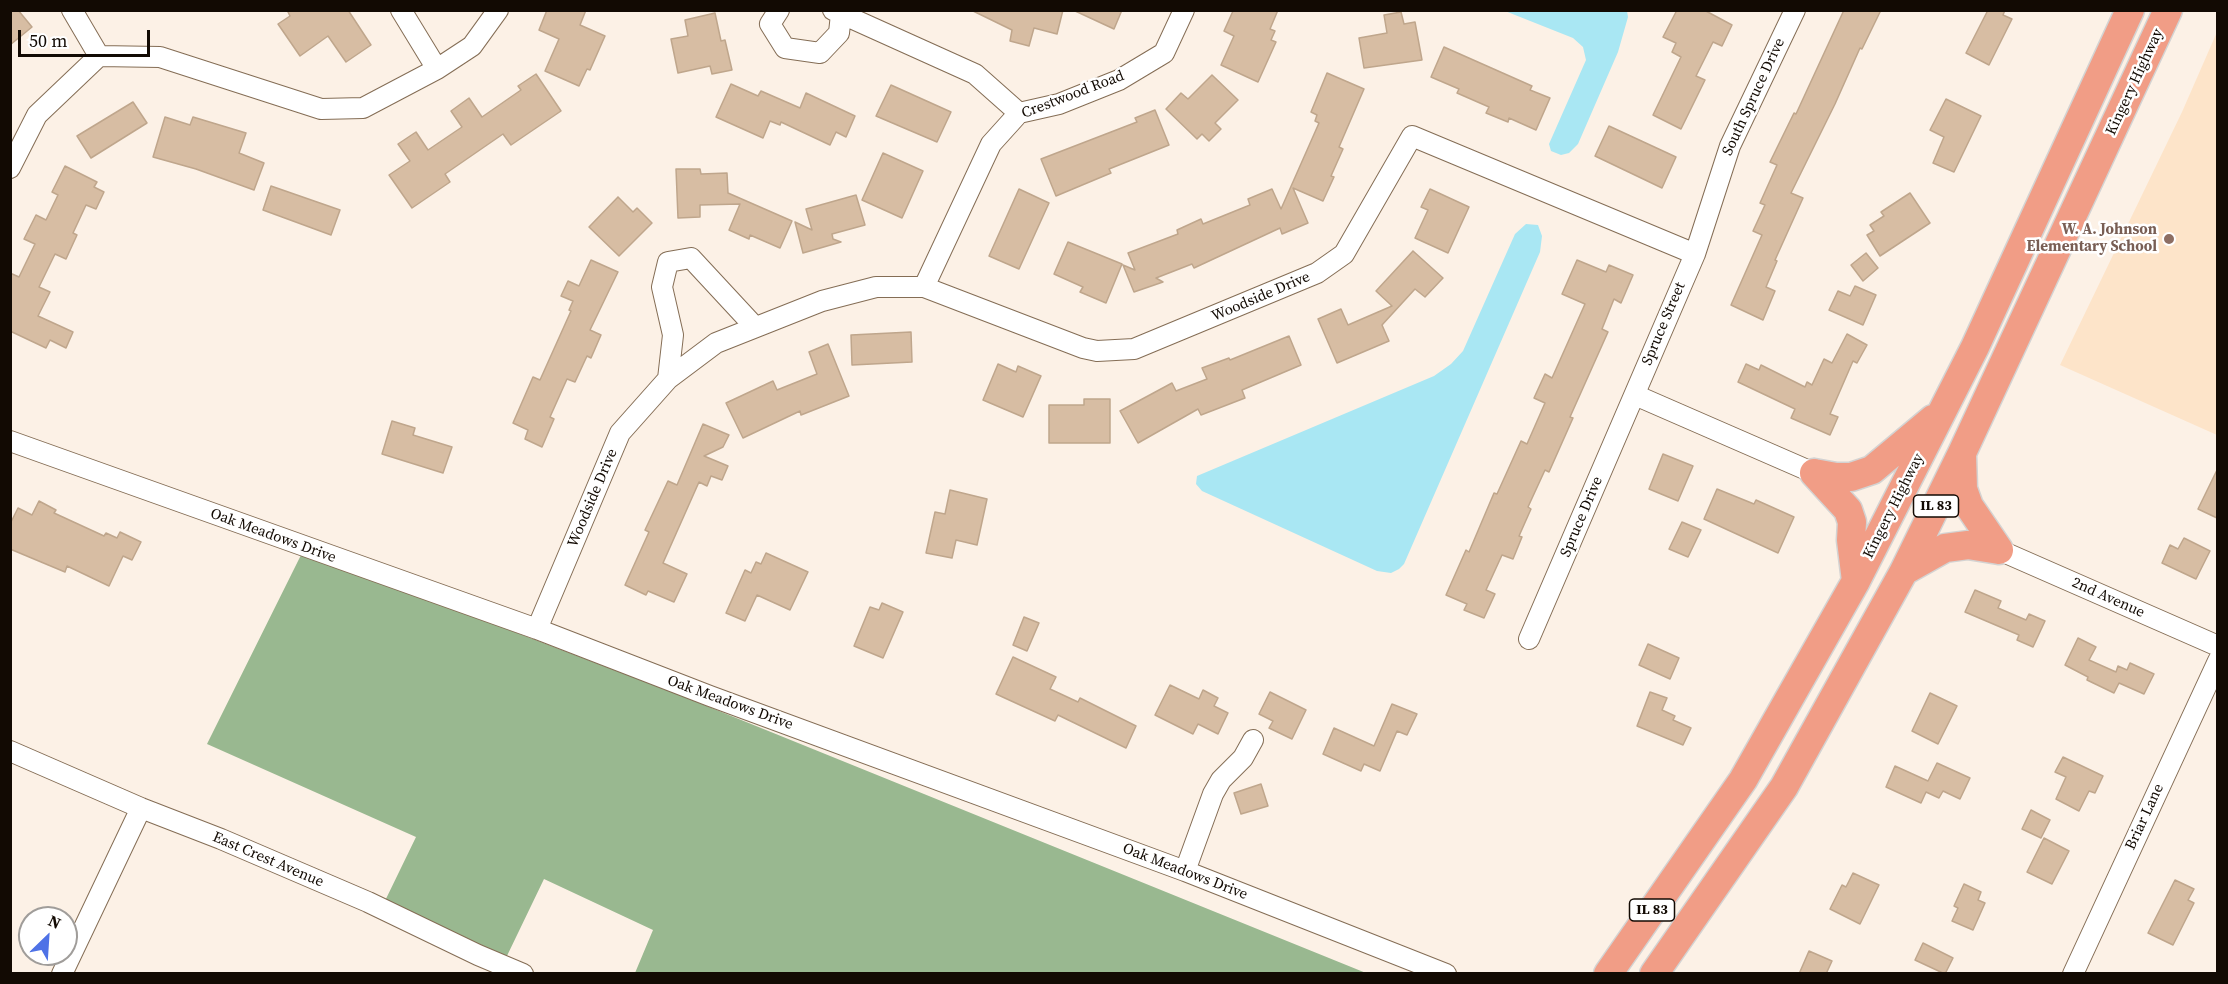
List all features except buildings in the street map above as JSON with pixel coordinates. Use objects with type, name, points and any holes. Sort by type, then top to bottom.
[{"type":"highway","name":"Kingery Highway","points":[[1608,974],[1743,780],[1856,581],[1980,336],[2130,10]]},
{"type":"highway","name":"Kingery Highway","points":[[1654,974],[1784,787],[1904,571],[1962,453],[2168,10]]},
{"type":"highway","points":[[1814,473],[1851,477],[1872,470],[1944,408]]},
{"type":"highway","points":[[1962,453],[1963,489],[1969,506],[1999,550]]},
{"type":"highway","points":[[1814,473],[1848,510],[1852,522],[1851,540],[1856,581]]},
{"type":"highway","points":[[1904,571],[1945,548],[1968,545],[1999,550]]},
{"type":"street","points":[[72,10],[99,56]]},
{"type":"street","points":[[401,10],[437,69]]},
{"type":"street","points":[[10,168],[37,115],[99,56],[160,57],[321,109],[363,108],[437,69],[472,46],[498,10]]},
{"type":"street","points":[[779,10],[770,24],[784,48],[820,53],[839,33],[837,12],[975,74],[1019,113]]},
{"type":"street","name":"Crestwood Road","points":[[924,287],[991,144],[1019,113],[1059,104],[1119,80],[1164,52],[1184,10]]},
{"type":"street","name":"South Spruce Drive","points":[[1695,254],[1730,146],[1795,10]]},
{"type":"street","name":"Woodside Drive","points":[[537,629],[620,434],[668,379],[716,343],[822,301],[876,287],[924,287],[1083,348],[1097,351],[1134,349],[1317,273],[1344,254],[1412,136],[1695,254]]},
{"type":"street","name":"Spruce Street","points":[[1635,396],[1695,254]]},
{"type":"street","points":[[668,379],[673,335],[663,287],[668,262],[691,258],[755,327]]},
{"type":"street","points":[[1635,396],[1814,473]]},
{"type":"street","name":"Spruce Drive","points":[[1529,639],[1635,396]]},
{"type":"street","name":"Oak Meadows Drive","points":[[10,441],[537,629],[703,693],[1185,871],[1446,974]]},
{"type":"street","name":"2nd Avenue","points":[[1999,550],[2217,646]]},
{"type":"street","name":"Briar Lane","points":[[2073,974],[2217,661]]},
{"type":"street","points":[[1185,871],[1213,794],[1221,780],[1243,758],[1253,740]]},
{"type":"street","name":"East Crest Avenue","points":[[10,751],[368,902],[523,974]]},
{"type":"street","points":[[62,974],[141,808]]},
{"type":"shaded area","name":"W. A. Johnson Elementary School","points":[[2217,32],[2217,435],[2060,365],[2182,112]]},
{"type":"green space","points":[[303,551],[682,696],[1366,973],[635,973],[653,930],[544,879],[505,960],[383,905],[416,837],[207,744]]},
{"type":"water","points":[[1505,11],[1627,11],[1628,17],[1618,52],[1578,144],[1569,153],[1561,155],[1551,151],[1549,144],[1586,60],[1583,47],[1573,38]]},
{"type":"water","points":[[1526,224],[1538,225],[1542,236],[1540,252],[1404,564],[1399,569],[1391,573],[1377,571],[1202,491],[1196,484],[1197,476],[1434,376],[1451,364],[1463,351],[1515,234]]},
{"type":"place","name":"W. A. Johnson Elementary School","points":[[2169,239]]}]
